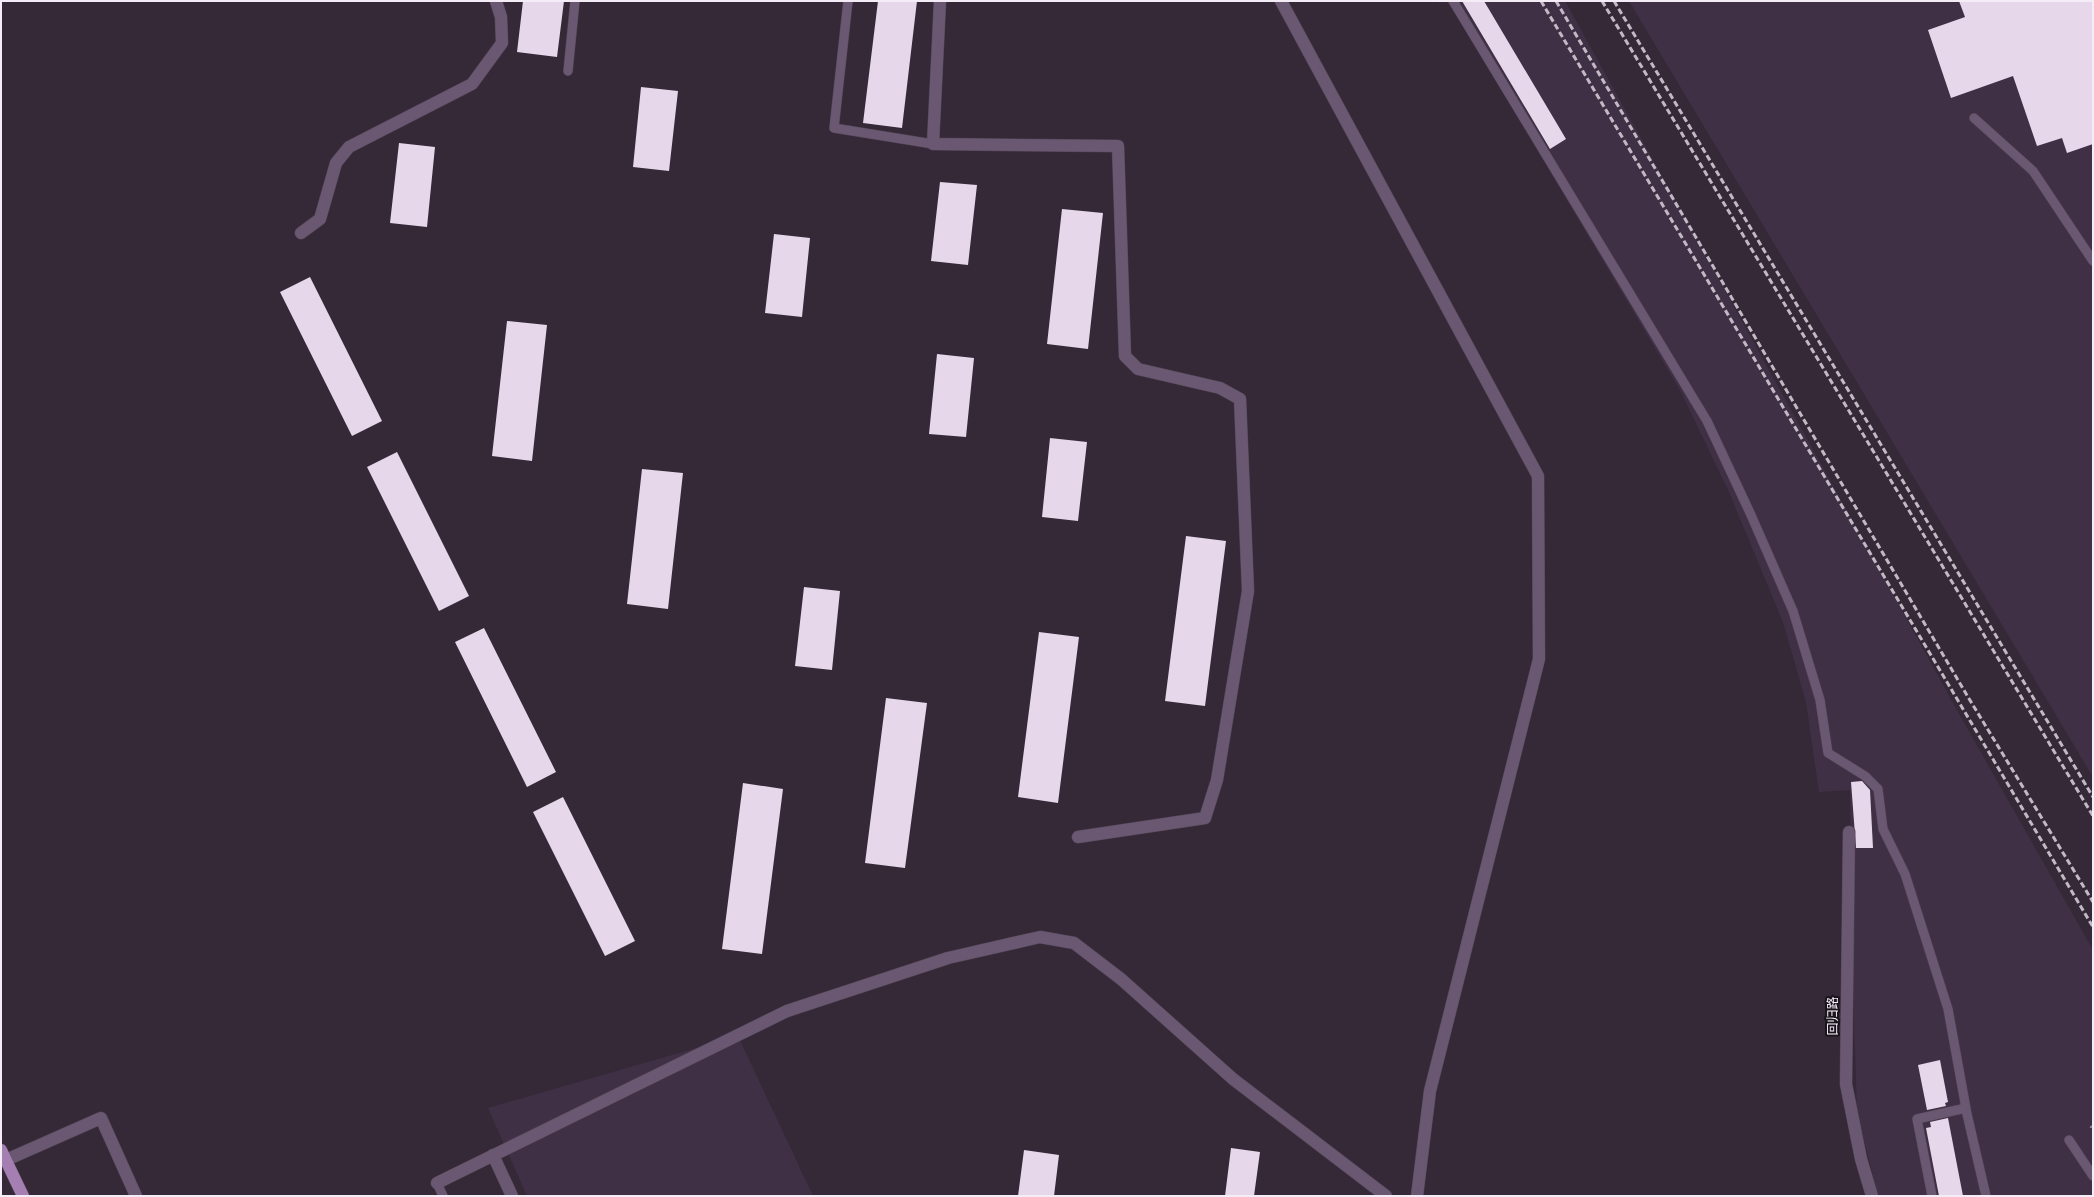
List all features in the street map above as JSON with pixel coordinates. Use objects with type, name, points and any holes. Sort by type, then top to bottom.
[{"type":"main road","points":[[3,1155],[23,1196]]},
{"type":"street","points":[[301,233],[320,219],[336,163],[349,147],[472,84],[502,43],[501,17],[496,1]]},
{"type":"street","points":[[940,1],[933,144],[1118,146],[1125,356],[1138,370],[1220,388],[1240,399],[1248,591],[1217,780],[1205,818],[1078,837]]},
{"type":"street","points":[[1281,1],[1538,476],[1539,660],[1430,1092],[1417,1196]]},
{"type":"street","name":"回归路","points":[[1849,832],[1846,1084],[1861,1159],[1872,1196]]},
{"type":"street","points":[[437,1183],[787,1011],[948,958],[1040,937],[1074,943],[1121,979],[1233,1079],[1386,1196]]},
{"type":"street","points":[[3,1155],[102,1118],[136,1196]]},
{"type":"street","points":[[493,1155],[512,1196]]},
{"type":"lane","points":[[568,71],[575,1]]},
{"type":"lane","points":[[848,1],[834,128],[933,144]]},
{"type":"lane","points":[[1453,1],[1707,421],[1751,515],[1793,611],[1820,700],[1828,753],[1865,776],[1878,789],[1883,829],[1905,874],[1948,1009],[1966,1108],[1986,1196]]},
{"type":"lane","points":[[1974,118],[2033,171],[2093,261]]},
{"type":"lane","points":[[1932,1196],[1917,1119],[1966,1108]]},
{"type":"lane","points":[[2069,1140],[2093,1176]]},
{"type":"lane","points":[[437,1183],[443,1196]]},
{"type":"path","points":[[2093,1126],[2091,1127],[2093,1130]]},
{"type":"shaded area","points":[[1438,1],[1449,1],[1439,3]]},
{"type":"shaded area","points":[[1449,1],[1565,1],[1958,712],[2093,950],[2093,1196],[1878,1196],[1857,1111],[1853,987],[1850,790],[1819,792],[1806,702],[1783,622],[1729,492],[1681,392]]},
{"type":"shaded area","points":[[1629,1],[2093,1],[2093,777]]},
{"type":"shaded area","points":[[738,1036],[813,1196],[527,1196],[488,1108]]},
{"type":"building","points":[[523,1],[564,1],[557,57],[517,52]]},
{"type":"building","points":[[878,1],[917,1],[902,128],[863,123]]},
{"type":"building","points":[[1462,1],[1484,1],[1566,139],[1550,149]]},
{"type":"building","points":[[1959,1],[2093,1],[2093,144],[2067,153],[2062,138],[2037,146],[2013,76],[1951,98],[1928,30],[1965,17]]},
{"type":"building","points":[[641,87],[678,91],[669,171],[633,167]]},
{"type":"building","points":[[399,143],[435,147],[427,227],[390,223]]},
{"type":"building","points":[[940,182],[977,185],[968,265],[931,261]]},
{"type":"building","points":[[1062,209],[1103,213],[1088,349],[1047,344]]},
{"type":"building","points":[[774,234],[810,238],[802,317],[765,313]]},
{"type":"building","points":[[310,277],[382,421],[352,436],[280,292]]},
{"type":"building","points":[[507,321],[547,325],[532,461],[492,456]]},
{"type":"building","points":[[937,354],[974,358],[966,437],[929,434]]},
{"type":"building","points":[[1050,438],[1087,442],[1078,521],[1042,517]]},
{"type":"building","points":[[397,452],[469,596],[439,611],[367,467]]},
{"type":"building","points":[[642,469],[683,473],[668,609],[627,604]]},
{"type":"building","points":[[1186,536],[1226,541],[1205,706],[1165,701]]},
{"type":"building","points":[[804,587],[840,591],[832,670],[795,666]]},
{"type":"building","points":[[484,628],[556,772],[527,787],[455,642]]},
{"type":"building","points":[[1039,632],[1079,637],[1058,803],[1018,797]]},
{"type":"building","points":[[886,698],[927,703],[905,868],[865,863]]},
{"type":"building","points":[[1862,781],[1870,790],[1873,848],[1856,848],[1851,782]]},
{"type":"building","points":[[743,783],[783,789],[762,954],[722,949]]},
{"type":"building","points":[[563,797],[635,941],[605,956],[533,812]]},
{"type":"building","points":[[1940,1060],[1948,1102],[1945,1103],[1946,1106],[1927,1110],[1918,1065]]},
{"type":"building","points":[[1948,1118],[1963,1196],[1939,1196],[1926,1128],[1931,1127],[1930,1122]]},
{"type":"building","points":[[1231,1148],[1260,1152],[1254,1196],[1225,1196]]},
{"type":"building","points":[[1024,1150],[1059,1155],[1054,1196],[1018,1196]]},
{"type":"railway","points":[[1541,1],[2093,927]]},
{"type":"railway","points":[[1556,1],[1968,697],[2093,902]]},
{"type":"railway","points":[[1602,1],[2093,816]]},
{"type":"railway","points":[[1614,1],[2093,797]]}]
